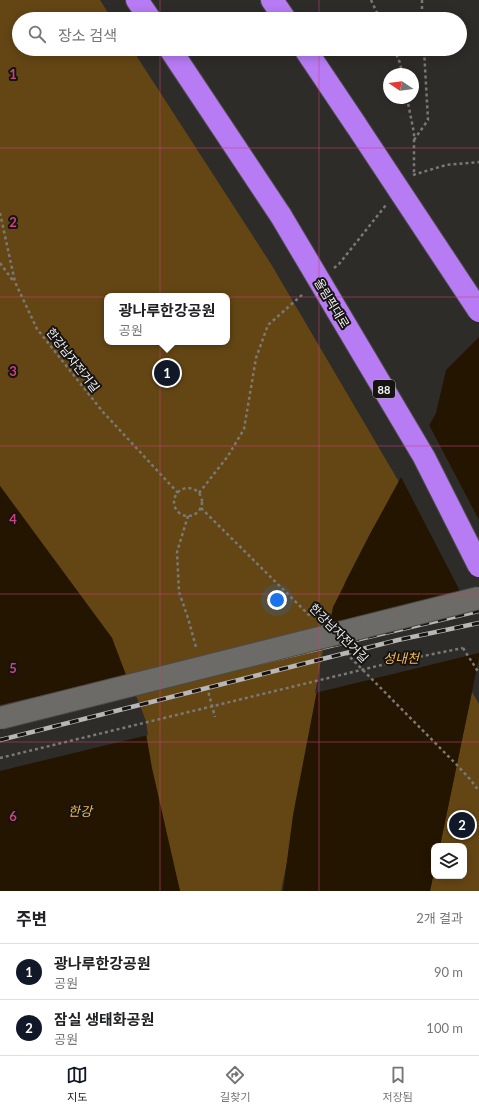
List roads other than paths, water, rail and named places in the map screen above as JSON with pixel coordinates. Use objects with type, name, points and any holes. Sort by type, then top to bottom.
[{"type":"highway","points":[[137,0],[145,12]]},
{"type":"highway","points":[[272,0],[280,12]]},
{"type":"highway","name":"올림픽대로","points":[[175,56],[280,216],[424,457],[479,566]]},
{"type":"highway","points":[[310,56],[479,311]]},
{"type":"street","points":[[0,718],[479,598]]},
{"type":"water","name":"성내천","points":[[479,337],[479,658],[441,843],[431,843],[431,879],[433,879],[430,891],[283,891],[293,815],[333,607],[370,534],[436,413],[446,370]]},
{"type":"water","name":"한강","points":[[0,486],[112,638],[144,722],[152,768],[180,891],[0,891]]},
{"type":"railway","points":[[0,725],[479,611]]},
{"type":"railway","points":[[0,740],[398,640],[479,623]]},
{"type":"place","name":"광나루한강공원","points":[[167,373]]},
{"type":"place","name":"잠실 생태화공원","points":[[462,825]]}]
